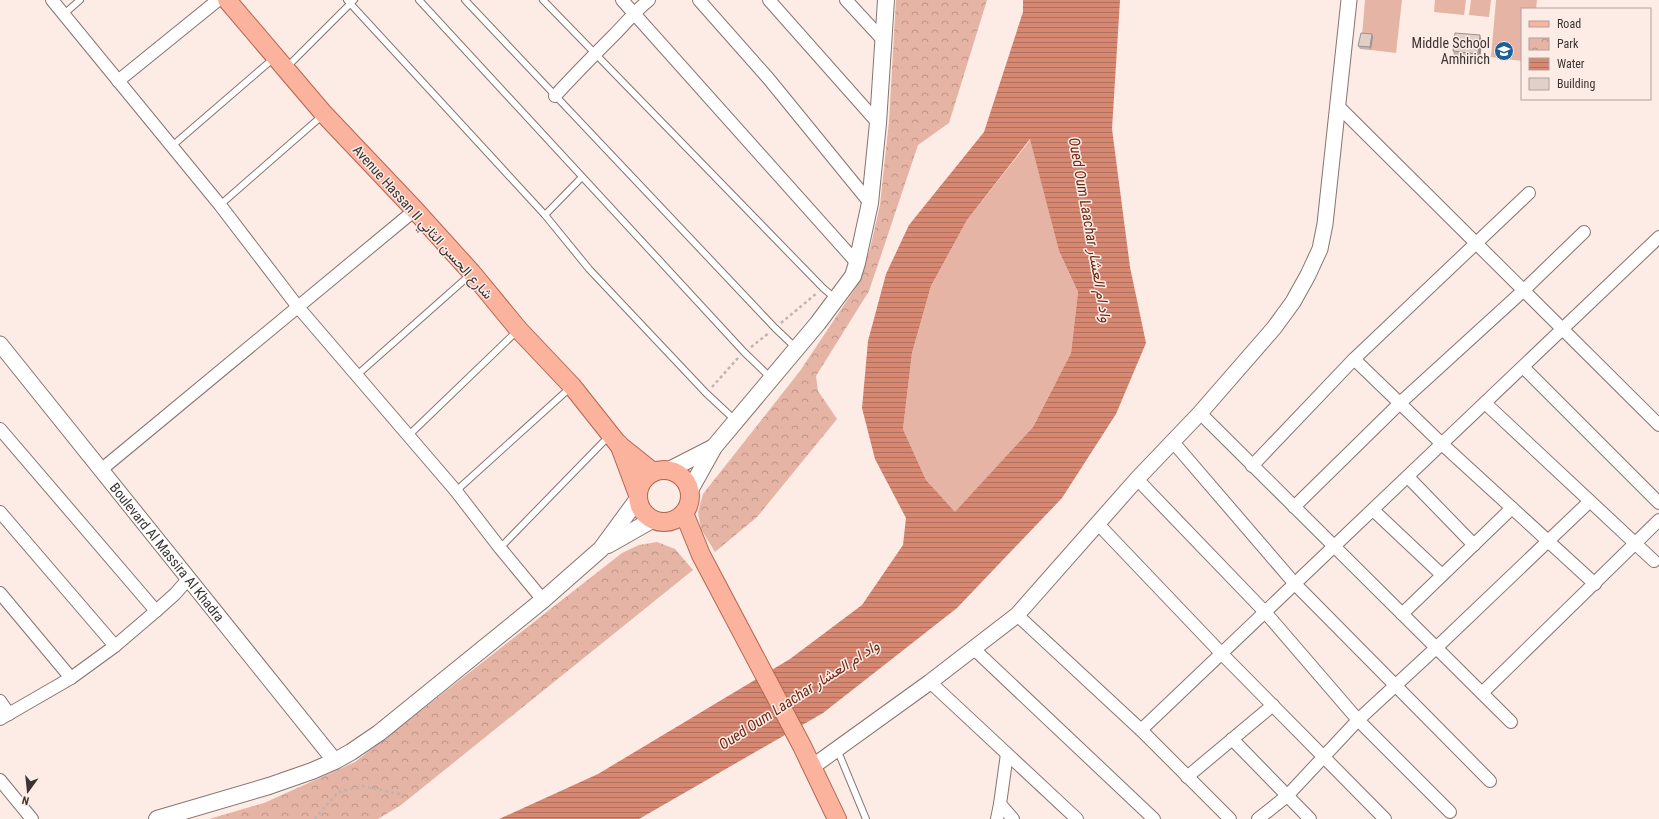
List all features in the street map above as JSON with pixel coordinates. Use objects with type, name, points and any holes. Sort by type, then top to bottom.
[{"type":"main road","name":"Avenue Hassan II شارع الحسن الثاني","points":[[227,0],[324,114],[415,210],[472,273],[519,330],[572,386],[614,439],[642,512],[658,521],[701,555]]},
{"type":"main road","points":[[601,549],[658,521],[675,520],[684,513],[688,506],[690,490],[714,447],[772,380],[837,299],[853,276],[870,203],[878,123],[886,0]]},
{"type":"main road","name":"Avenue Hassan II شارع الحسن الثاني","points":[[614,439],[661,471],[682,477],[690,490]]},
{"type":"main road","points":[[157,819],[269,786],[335,761],[351,752],[379,732],[543,600],[601,549],[637,496],[642,480],[714,447]]},
{"type":"main road","name":"Avenue Hassan II شارع الحسن الثاني","points":[[684,513],[701,555],[802,746],[837,819]]},
{"type":"street","points":[[52,0],[220,205],[298,307],[456,491],[543,600]]},
{"type":"street","points":[[118,81],[218,0]]},
{"type":"street","points":[[622,0],[857,263]]},
{"type":"street","points":[[555,96],[633,12],[649,0]]},
{"type":"street","points":[[698,0],[768,78],[870,203]]},
{"type":"street","points":[[769,0],[878,123]]},
{"type":"street","points":[[846,0],[884,40]]},
{"type":"street","points":[[812,767],[930,682],[1017,615],[1137,479],[1200,413],[1274,328],[1294,302],[1320,249],[1325,224],[1349,0]]},
{"type":"street","points":[[1337,105],[1659,425]]},
{"type":"street","points":[[1252,466],[1354,359],[1475,242],[1529,193]]},
{"type":"street","points":[[102,469],[415,210]]},
{"type":"street","points":[[1294,507],[1400,404],[1524,290],[1584,232]]},
{"type":"street","points":[[1141,730],[1659,237]]},
{"type":"street","name":"Boulevard Al Massira Al Khadra","points":[[0,344],[190,578],[335,761]]},
{"type":"street","points":[[1354,359],[1442,444],[1595,584]]},
{"type":"street","points":[[1523,367],[1659,503]]},
{"type":"street","points":[[1485,403],[1654,562]]},
{"type":"street","points":[[1200,413],[1511,722]]},
{"type":"street","points":[[0,429],[156,611]]},
{"type":"street","points":[[1173,442],[1295,584],[1490,781]]},
{"type":"street","points":[[1408,476],[1474,545]]},
{"type":"street","points":[[1137,479],[1265,612],[1358,720],[1450,812]]},
{"type":"street","points":[[1258,819],[1286,796],[1324,758],[1358,720],[1396,686],[1589,502]]},
{"type":"street","points":[[1402,614],[1512,508]]},
{"type":"street","points":[[1373,510],[1442,575]]},
{"type":"street","points":[[0,512],[115,646]]},
{"type":"street","points":[[1482,693],[1659,520]]},
{"type":"street","points":[[1098,524],[1222,654],[1385,819]]},
{"type":"street","points":[[0,700],[5,716],[71,678],[115,646],[175,594],[190,578]]},
{"type":"street","points":[[0,593],[71,678]]},
{"type":"street","points":[[1017,615],[1141,730],[1230,819]]},
{"type":"street","points":[[974,649],[1154,819]]},
{"type":"street","points":[[930,682],[1077,819]]},
{"type":"street","points":[[1187,777],[1273,705]]},
{"type":"street","points":[[1232,739],[1310,819]]},
{"type":"street","points":[[997,819],[1007,754]]},
{"type":"street","points":[[0,780],[32,819]]},
{"type":"street","points":[[1000,804],[1013,819]]},
{"type":"lane","points":[[64,14],[80,0]]},
{"type":"lane","points":[[419,0],[744,352],[772,380]]},
{"type":"lane","points":[[465,0],[775,328],[797,349]]},
{"type":"lane","points":[[543,0],[823,288],[837,299]]},
{"type":"lane","points":[[172,146],[280,64],[351,1],[545,215],[589,269],[706,393],[737,422]]},
{"type":"lane","points":[[220,205],[324,114]]},
{"type":"lane","points":[[545,215],[582,177]]},
{"type":"lane","points":[[357,375],[472,273]]},
{"type":"lane","points":[[408,436],[519,330]]},
{"type":"lane","points":[[456,491],[572,386]]},
{"type":"lane","points":[[500,548],[614,439]]},
{"type":"lane","points":[[837,749],[866,819]]},
{"type":"path","points":[[706,393],[744,352],[823,288]]},
{"type":"path","points":[[315,819],[338,792],[363,786],[404,795]]},
{"type":"green space","points":[[896,0],[987,0],[949,123],[918,145],[869,291],[816,376],[818,391],[837,419],[757,517],[715,552],[701,529],[698,512],[703,494],[800,371],[856,287],[870,249],[880,205],[889,121]]},
{"type":"green space","points":[[1365,0],[1402,0],[1396,53],[1371,50],[1373,37],[1362,36]]},
{"type":"green space","points":[[1435,0],[1466,0],[1464,15],[1434,12]]},
{"type":"green space","points":[[1471,0],[1491,0],[1489,17],[1469,15]]},
{"type":"green space","points":[[1496,0],[1537,0],[1536,8],[1521,8],[1521,61],[1491,57]]},
{"type":"green space","points":[[1031,139],[1059,251],[1078,292],[1071,353],[1033,427],[955,513],[926,480],[903,429],[912,353],[931,286],[967,220]]},
{"type":"green space","points":[[657,542],[675,549],[693,570],[401,805],[378,819],[209,819],[264,803],[355,762],[622,553],[639,545]]},
{"type":"water","name":"Oued Oum Laachar واد ام العشار","points":[[1023,0],[1120,0],[1112,129],[1130,267],[1146,343],[1116,414],[1062,498],[957,608],[823,713],[639,819],[499,819],[598,774],[790,659],[862,605],[903,545],[906,518],[875,459],[862,408],[868,341],[886,274],[909,225],[984,132],[1023,12]],"holes":[[[1030,139],[1059,251],[1078,292],[1071,353],[1033,427],[955,512],[926,480],[903,429],[912,353],[931,286],[967,220]]]},
{"type":"building","points":[[1361,33],[1372,34],[1370,47],[1358,46]]},
{"type":"building","points":[[1455,33],[1480,35],[1478,54],[1453,51]]},
{"type":"place","name":"Middle School Amhirich","points":[[1504,51]]}]
